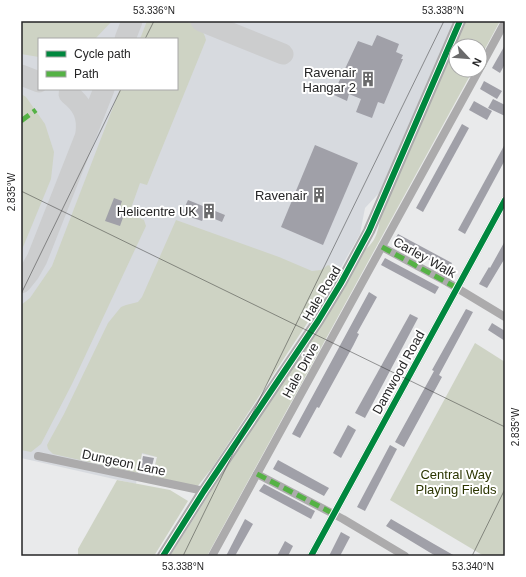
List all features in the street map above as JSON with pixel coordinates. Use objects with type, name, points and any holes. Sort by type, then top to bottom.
[{"type":"street","name":"Hale Road","points":[[163,556],[204,491],[325,310],[358,252],[389,187],[460,21]]},
{"type":"street","name":"Hale Drive","points":[[488,53],[505,22]]},
{"type":"street","name":"Hale Drive","points":[[212,556],[474,78]]},
{"type":"street","name":"Damwood Road","points":[[311,556],[505,200]]},
{"type":"street","name":"Carley Walk","points":[[382,247],[505,316]]},
{"type":"street","name":"Dungeon Lane","points":[[38,456],[204,491]]},
{"type":"street","points":[[257,474],[334,514],[405,556]]},
{"type":"shaded area","points":[[21,21],[456,21],[379,193],[365,208],[360,234],[323,299],[152,478],[157,457],[142,454],[136,484],[21,458]]},
{"type":"green space","points":[[173,20],[190,23],[197,26],[203,32],[206,40],[147,185],[140,183],[129,214],[144,220],[146,226],[72,384],[41,444],[31,452],[21,450],[21,305],[30,298],[52,266],[120,90],[178,90],[178,38],[140,38],[147,21]]},
{"type":"green space","points":[[21,21],[112,21],[96,38],[38,38],[38,57],[21,54]]},
{"type":"green space","points":[[464,21],[500,21],[488,43],[488,38],[457,38]]},
{"type":"green space","points":[[448,58],[448,78],[469,78],[207,556],[170,556],[363,251],[374,239],[378,229],[381,212]]},
{"type":"green space","points":[[21,94],[26,97],[45,124],[54,152],[51,179],[21,252]]},
{"type":"green space","points":[[176,220],[279,257],[312,271],[321,270],[328,265],[339,270],[323,299],[212,468],[197,487],[152,478],[157,457],[142,453],[138,473],[53,454],[48,449],[47,445],[64,414],[108,323],[121,307],[138,302],[142,297]]},
{"type":"green space","name":"Central Way Playing Fields","points":[[475,343],[505,362],[505,556],[484,556],[390,500]]},
{"type":"green space","points":[[117,480],[170,490],[188,501],[154,556],[78,556],[78,549]]},
{"type":"building","name":"Ravenair Hangar 2","points":[[377,35],[399,44],[396,52],[403,55],[401,59],[403,59],[384,104],[378,102],[372,118],[356,112],[361,99],[349,94],[347,101],[334,95],[358,41],[372,46]]},
{"type":"building","points":[[505,45],[505,64],[500,73],[492,68]]},
{"type":"building","points":[[484,81],[502,91],[497,99],[480,89]]},
{"type":"building","points":[[493,99],[505,105],[505,116],[488,108]]},
{"type":"building","points":[[474,101],[492,111],[487,120],[469,110]]},
{"type":"building","points":[[462,124],[469,128],[423,212],[416,208]]},
{"type":"building","points":[[505,144],[505,160],[465,234],[458,230]]},
{"type":"building","name":"Ravenair","points":[[315,145],[358,163],[323,245],[281,227]]},
{"type":"building","points":[[114,198],[122,201],[119,210],[125,212],[120,226],[105,221]]},
{"type":"building","points":[[188,200],[225,215],[222,222],[205,215],[202,221],[182,213]]},
{"type":"building","points":[[398,234],[452,263],[448,270],[394,241]]},
{"type":"building","points":[[505,241],[505,258],[487,288],[479,284]]},
{"type":"building","points":[[385,258],[439,287],[435,294],[381,265]]},
{"type":"building","points":[[369,292],[377,297],[357,333],[359,334],[353,346],[319,408],[317,407],[300,438],[292,434]]},
{"type":"building","points":[[466,309],[473,312],[439,375],[442,377],[404,447],[395,442],[434,371],[432,370]]},
{"type":"building","points":[[410,314],[418,318],[365,418],[355,413]]},
{"type":"building","points":[[492,323],[505,331],[505,341],[488,330]]},
{"type":"building","points":[[348,425],[356,430],[341,458],[333,453]]},
{"type":"building","points":[[390,445],[397,449],[365,511],[357,507]]},
{"type":"building","points":[[143,456],[154,458],[150,474],[140,472]]},
{"type":"building","points":[[278,460],[329,488],[324,496],[273,469]]},
{"type":"building","points":[[264,484],[315,511],[311,519],[259,491]]},
{"type":"building","points":[[245,519],[253,524],[235,556],[226,556]]},
{"type":"building","points":[[391,519],[455,556],[436,556],[429,552],[386,526]]},
{"type":"building","points":[[341,532],[350,537],[340,556],[329,556]]},
{"type":"building","points":[[285,541],[293,546],[288,556],[277,556]]},
{"type":"taxiway","points":[[125,38],[132,21]]},
{"type":"taxiway","points":[[201,21],[283,54]]},
{"type":"taxiway","points":[[21,75],[38,82]]},
{"type":"taxiway","points":[[21,283],[37,259],[104,90]]},
{"type":"taxiway","points":[[69,94],[78,102],[84,111],[86,133]]},
{"type":"marked path","points":[[21,121],[36,110]]},
{"type":"marked path","points":[[382,247],[457,288]]},
{"type":"marked path","points":[[257,474],[334,514]]},
{"type":"cycle path","points":[[163,556],[204,491],[318,321],[341,283],[369,231],[460,21]]},
{"type":"cycle path","points":[[311,556],[505,200]]},
{"type":"place","name":"Ravenair Hangar 2","points":[[368,79]]},
{"type":"place","name":"Ravenair","points":[[319,195]]},
{"type":"place","name":"Helicentre UK","points":[[209,211]]}]
